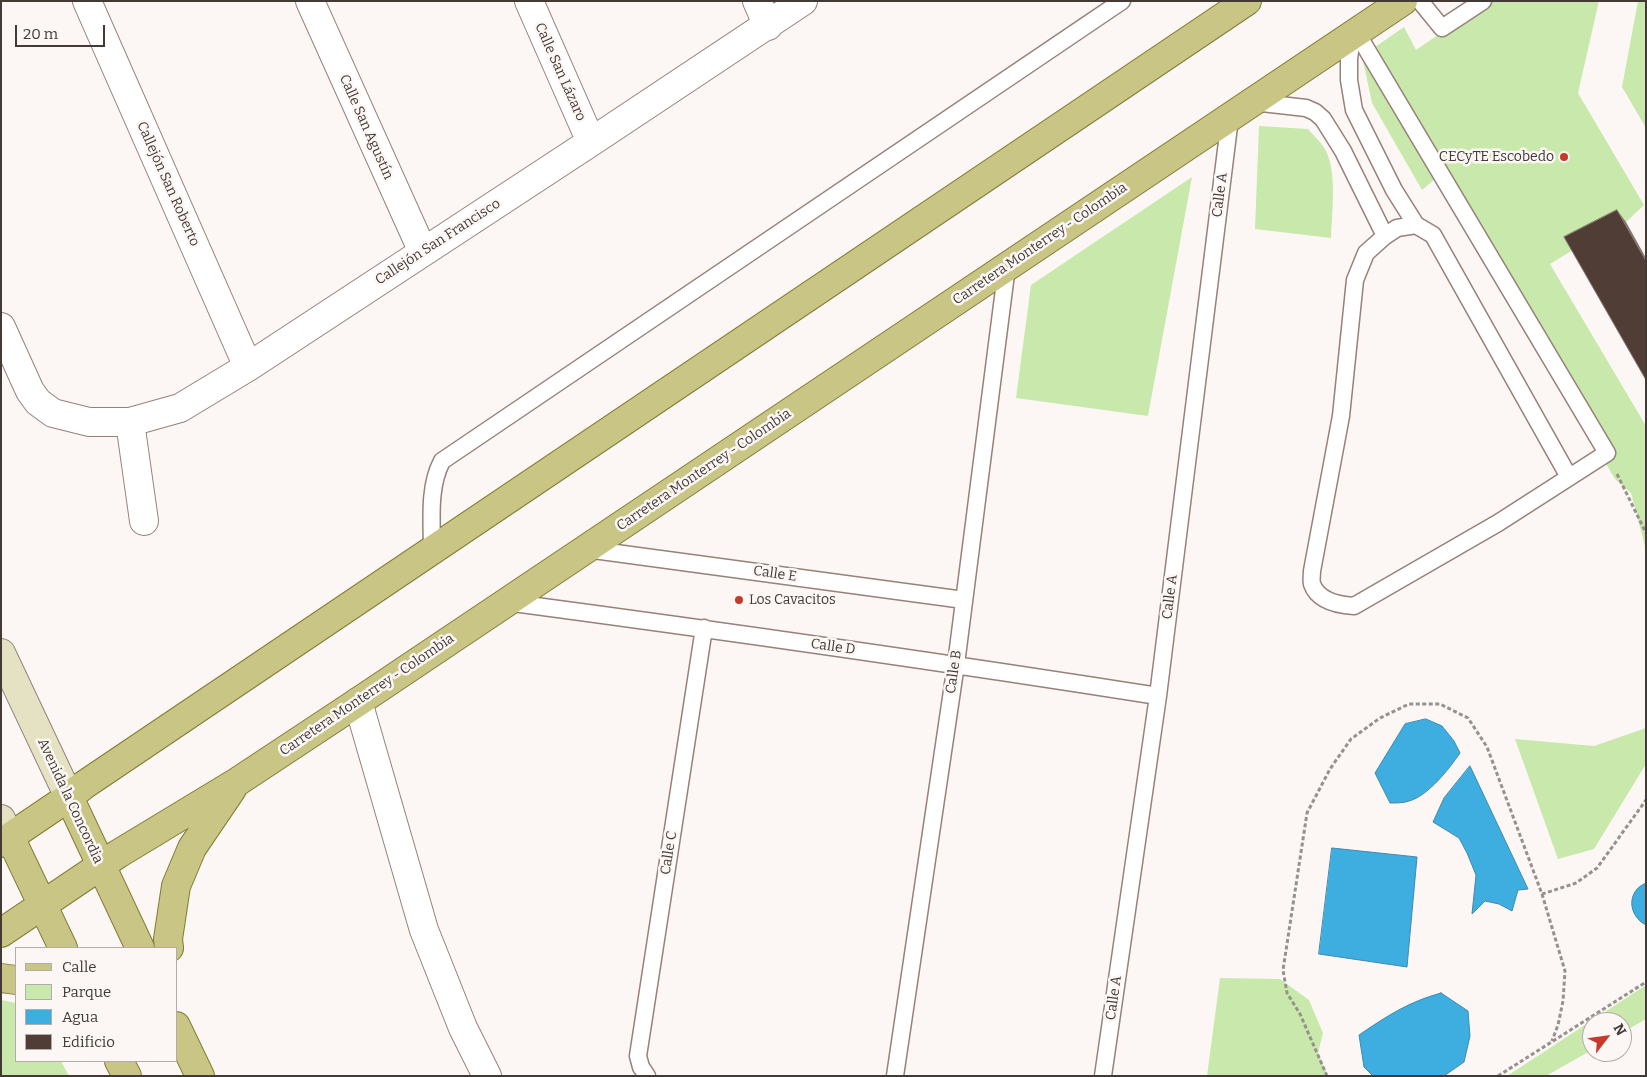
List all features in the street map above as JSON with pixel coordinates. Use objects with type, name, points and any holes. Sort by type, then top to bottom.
[{"type":"main road","points":[[63,947],[4,833],[69,798],[92,779],[1247,1]]},
{"type":"main road","name":"Carretera Monterrey - Colombia","points":[[1,933],[101,866],[237,782],[358,702],[1403,1]]},
{"type":"main road","name":"Avenida la Concordia","points":[[1,652],[140,947]]},
{"type":"main road","points":[[169,947],[168,939],[176,886],[192,848],[237,782]]},
{"type":"main road","points":[[1,978],[15,980]]},
{"type":"main road","points":[[178,1024],[200,1076]]},
{"type":"main road","points":[[119,1062],[126,1076]]},
{"type":"street","name":"Callejón San Roberto","points":[[87,1],[248,367]]},
{"type":"street","name":"Calle San Agustín","points":[[310,1],[423,252]]},
{"type":"street","name":"Calle San Lázaro","points":[[529,1],[591,142]]},
{"type":"street","name":"Callejón San Francisco","points":[[1,327],[30,391],[38,402],[53,413],[88,422],[130,422],[180,408],[248,367],[591,142],[762,13],[803,1]]},
{"type":"street","points":[[130,422],[144,521]]},
{"type":"street","points":[[358,702],[424,930],[463,1028],[487,1076]]},
{"type":"lane","points":[[432,550],[432,513],[436,476],[442,461],[1122,1]]},
{"type":"lane","points":[[1420,1],[1442,28],[1483,1]]},
{"type":"lane","points":[[1354,34],[1607,453],[1490,528],[1354,606],[1342,605],[1330,602],[1320,596],[1312,584],[1312,571],[1341,416],[1355,280],[1366,253],[1385,236],[1398,228],[1416,225]]},
{"type":"lane","points":[[1354,34],[1349,59],[1349,80],[1354,110],[1394,190],[1416,225],[1433,235],[1569,477]]},
{"type":"lane","points":[[1253,102],[1306,108],[1323,119],[1344,151],[1385,236]]},
{"type":"lane","name":"Calle A","points":[[1103,1076],[1158,696],[1230,118]]},
{"type":"lane","name":"Calle B","points":[[895,1076],[956,664],[1008,266]]},
{"type":"lane","name":"Calle E","points":[[586,549],[964,600]]},
{"type":"lane","name":"Calle D","points":[[506,602],[956,664],[1158,696]]},
{"type":"lane","name":"Calle C","points":[[647,1076],[641,1067],[638,1056],[704,628]]},
{"type":"path","points":[[1607,453],[1646,533]]},
{"type":"path","points":[[1326,1076],[1300,1014],[1287,993],[1283,970],[1307,813],[1330,769],[1351,739],[1380,718],[1409,704],[1440,704],[1468,718],[1486,747],[1542,894],[1565,971],[1563,1001],[1558,1025],[1551,1042]]},
{"type":"path","points":[[1542,894],[1576,883],[1597,868],[1645,802]]},
{"type":"path","points":[[1498,1076],[1646,982]]},
{"type":"green space","points":[[1487,1],[1599,1],[1578,93],[1644,205],[1626,222],[1550,264],[1646,426],[1646,550],[1631,493],[1615,479],[1436,178],[1422,190],[1372,103],[1362,56],[1404,27],[1416,50]]},
{"type":"green space","points":[[1638,1],[1646,1],[1646,128],[1622,87]]},
{"type":"green space","points":[[1259,126],[1308,129],[1326,151],[1332,170],[1333,182],[1331,238],[1255,229]]},
{"type":"green space","points":[[1192,177],[1148,416],[1016,398],[1031,285]]},
{"type":"green space","points":[[1646,728],[1646,764],[1594,849],[1558,859],[1515,739],[1594,746]]},
{"type":"green space","points":[[1220,978],[1280,979],[1309,1000],[1323,1033],[1318,1053],[1328,1076],[1207,1076]]},
{"type":"green space","points":[[1646,985],[1646,1019],[1632,1027],[1632,1012],[1605,1012]]},
{"type":"green space","points":[[1,1000],[15,1003],[15,1062],[62,1062],[69,1076],[1,1076]]},
{"type":"green space","points":[[1582,1027],[1582,1056],[1546,1076],[1507,1076]]},
{"type":"water","points":[[1426,719],[1442,726],[1454,741],[1460,753],[1444,774],[1423,794],[1407,802],[1390,803],[1375,773],[1405,724]]},
{"type":"water","points":[[1470,766],[1528,889],[1518,890],[1512,911],[1499,904],[1485,901],[1472,914],[1476,875],[1467,853],[1459,838],[1433,822],[1444,798]]},
{"type":"water","points":[[1332,848],[1417,857],[1407,967],[1319,954]]},
{"type":"water","points":[[1646,883],[1646,925],[1640,921],[1633,910],[1632,897]]},
{"type":"water","points":[[1441,993],[1468,1011],[1470,1036],[1464,1062],[1444,1076],[1373,1076],[1364,1067],[1359,1035],[1398,1010]]},
{"type":"building","points":[[1617,210],[1646,261],[1646,380],[1564,237]]},
{"type":"place","name":"CECyTE Escobedo","points":[[1564,157]]},
{"type":"place","name":"Los Cavacitos","points":[[739,600]]}]
